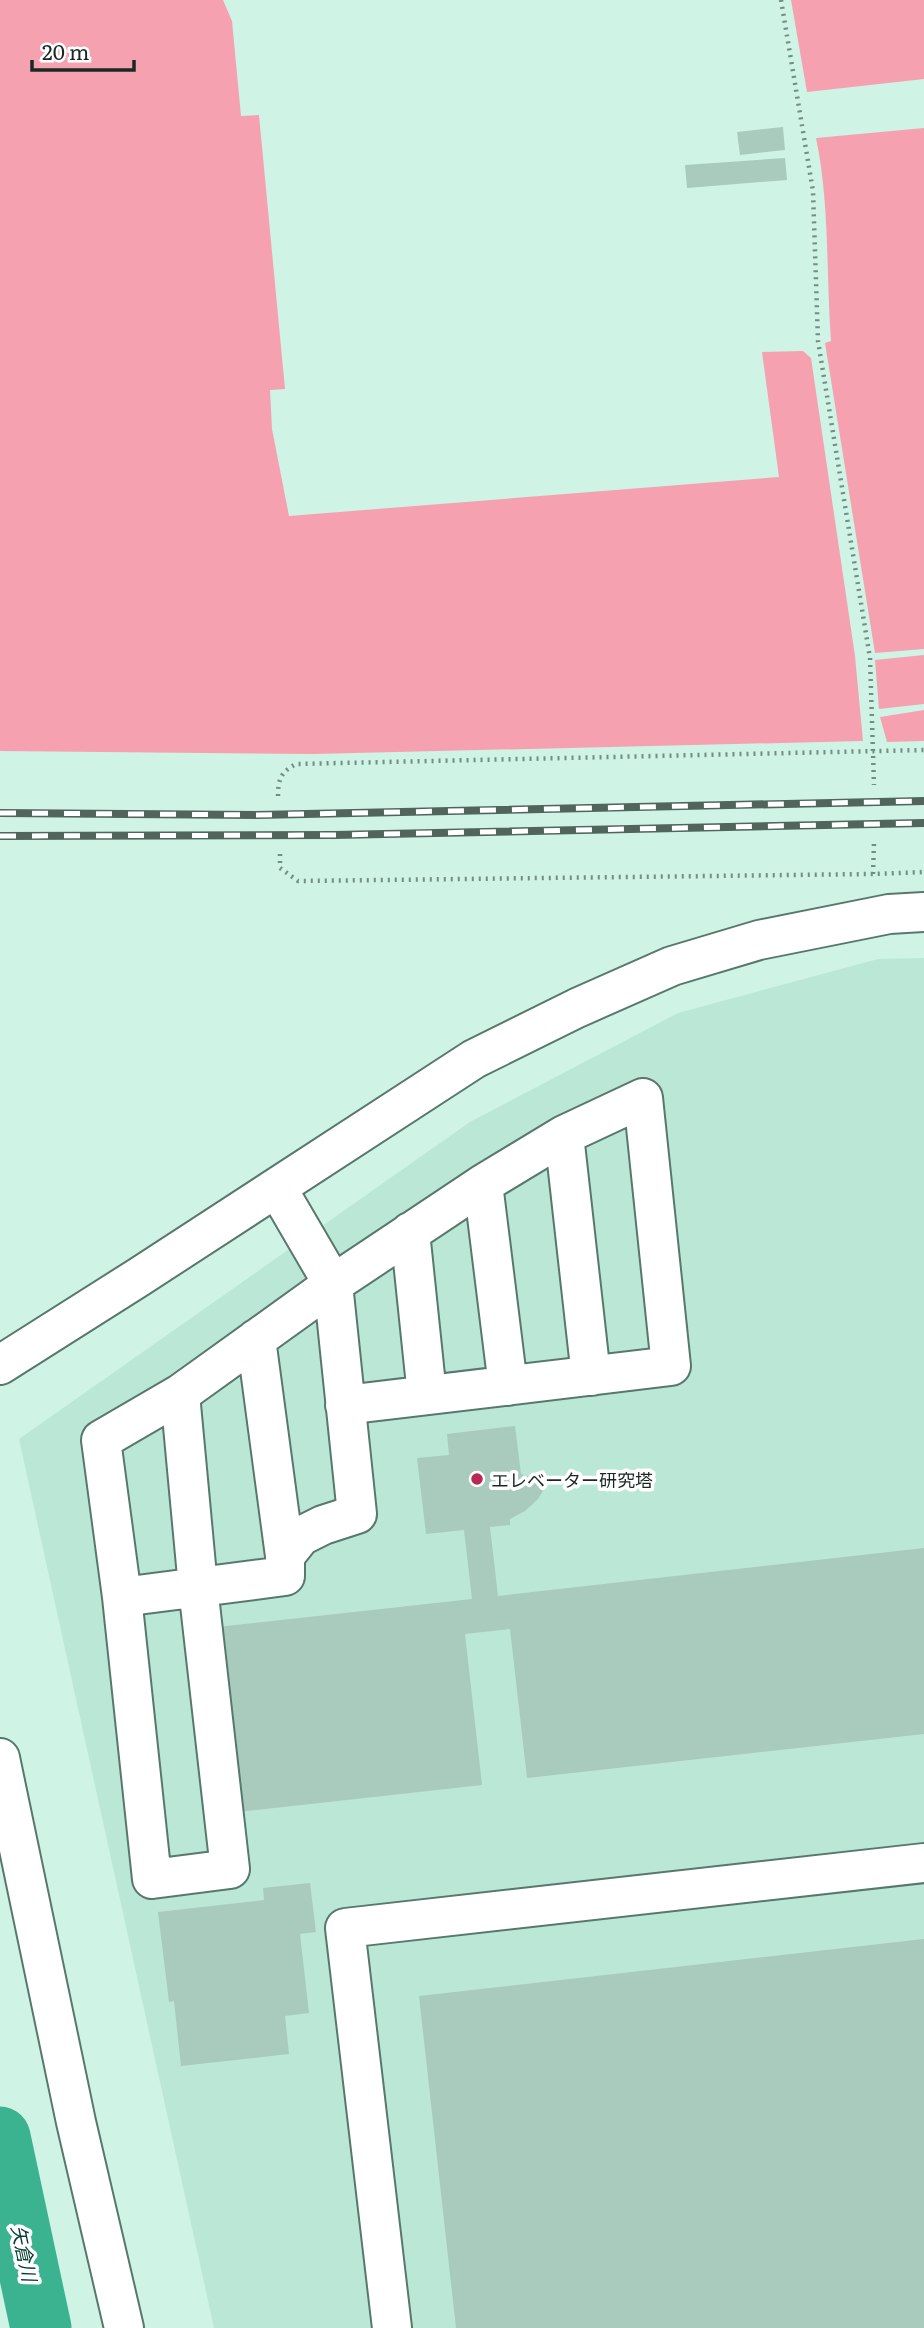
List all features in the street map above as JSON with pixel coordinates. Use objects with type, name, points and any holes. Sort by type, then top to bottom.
[{"type":"street","points":[[0,1365],[474,1059],[577,1008],[660,972],[759,940],[889,914],[924,912]]},
{"type":"street","points":[[180,1394],[198,1587],[230,1869],[152,1879],[122,1597],[101,1440],[180,1394],[333,1284],[483,1184],[564,1135],[643,1098],[671,1366],[345,1405]]},
{"type":"street","points":[[564,1135],[591,1376]]},
{"type":"street","points":[[483,1184],[508,1385]]},
{"type":"street","points":[[277,1188],[333,1284],[357,1514],[323,1525],[302,1536],[285,1556]]},
{"type":"street","points":[[410,1231],[427,1395]]},
{"type":"street","points":[[122,1597],[285,1576],[285,1556],[257,1339]]},
{"type":"street","points":[[0,1758],[76,2122],[124,2328]]},
{"type":"street","points":[[392,2328],[345,1928],[924,1863]]},
{"type":"path","points":[[781,0],[813,191],[818,341],[870,658],[874,785]]},
{"type":"path","points":[[278,796],[278,782],[285,770],[296,764],[924,750]]},
{"type":"path","points":[[873,874],[874,842]]},
{"type":"path","points":[[279,853],[280,869],[298,881],[924,872]]},
{"type":"shaded area","points":[[0,0],[223,0],[232,21],[241,116],[259,115],[285,389],[270,390],[272,429],[289,516],[779,477],[762,352],[803,351],[811,358],[855,656],[863,741],[313,754],[0,751]]},
{"type":"shaded area","points":[[791,0],[924,0],[924,79],[807,92]]},
{"type":"shaded area","points":[[924,128],[924,649],[875,653],[825,343],[831,341],[827,240],[824,189],[816,138]]},
{"type":"shaded area","points":[[924,655],[924,704],[879,709],[875,660]]},
{"type":"shaded area","points":[[924,710],[924,741],[887,742],[880,717]]},
{"type":"shaded area","points":[[924,958],[924,2328],[214,2328],[19,1439],[470,1122],[678,1013],[878,959]]},
{"type":"building","points":[[783,127],[785,150],[740,155],[737,132]]},
{"type":"building","points":[[785,158],[787,180],[687,188],[685,165]]},
{"type":"building","points":[[515,1426],[521,1474],[548,1483],[538,1499],[525,1511],[510,1519],[510,1525],[490,1527],[498,1596],[924,1548],[924,1734],[527,1778],[510,1629],[465,1634],[482,1785],[238,1812],[217,1627],[472,1599],[464,1530],[426,1534],[417,1458],[449,1455],[447,1434]]},
{"type":"building","points":[[310,1883],[316,1932],[300,1934],[309,2013],[285,2016],[289,2054],[181,2066],[174,2001],[169,2002],[158,1912],[264,1900],[263,1888]]},
{"type":"building","points":[[924,1939],[924,2328],[456,2328],[419,1996]]},
{"type":"waterway","name":"矢倉川","points":[[0,2137],[41,2328]]},
{"type":"railway","points":[[0,813],[257,815],[924,801]]},
{"type":"railway","points":[[0,836],[335,835],[924,823]]},
{"type":"place","name":"エレベーター研究塔","points":[[477,1479]]}]
